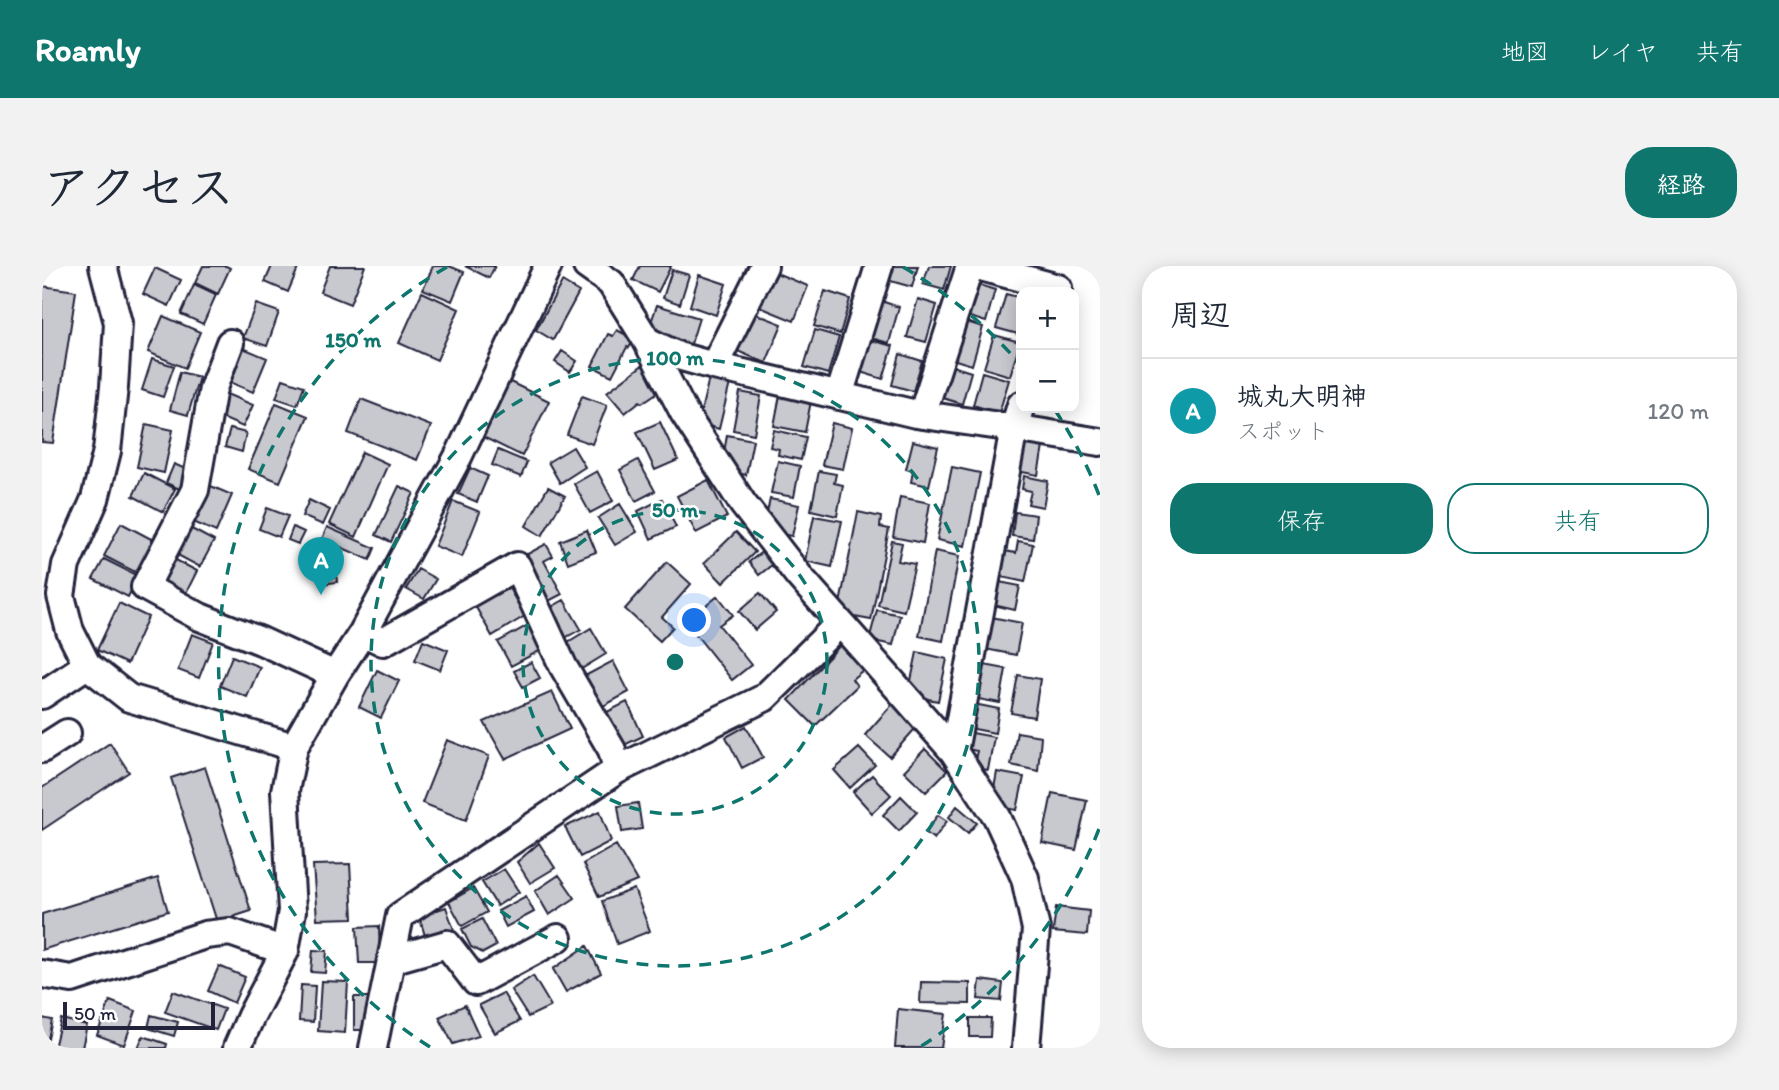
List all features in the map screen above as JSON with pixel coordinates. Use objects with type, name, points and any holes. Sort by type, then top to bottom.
[{"type":"street","points":[[103,266],[118,323],[107,450],[95,499],[66,565],[61,596],[70,631],[87,665],[129,698],[294,747]]},
{"type":"street","points":[[237,1048],[285,951],[292,911],[285,791],[294,747],[363,632],[459,455],[548,266]]},
{"type":"street","points":[[587,266],[611,283],[647,341],[684,413],[743,504],[799,576],[954,752],[997,817],[1025,878],[1035,929],[1026,1048]]},
{"type":"street","points":[[714,366],[764,266]]},
{"type":"street","points":[[839,396],[879,266]]},
{"type":"street","points":[[922,415],[970,266]]},
{"type":"street","points":[[977,266],[1059,282]]},
{"type":"street","points":[[647,341],[678,356],[714,366],[922,415],[1018,416],[1100,442]]},
{"type":"street","points":[[230,343],[213,388],[195,491],[145,587],[200,617],[335,675]]},
{"type":"street","points":[[954,752],[1018,416]]},
{"type":"street","points":[[363,632],[383,642],[517,566],[563,666],[612,750],[617,770]]},
{"type":"street","points":[[373,1048],[400,916],[617,770],[764,698],[840,623]]},
{"type":"street","points":[[42,695],[87,665]]},
{"type":"street","points":[[42,749],[67,733]]},
{"type":"street","points":[[42,974],[72,979],[205,936],[230,932],[285,951]]},
{"type":"street","points":[[391,960],[447,944],[476,982],[558,938]]},
{"type":"building","points":[[203,266],[230,268],[218,294],[195,283]]},
{"type":"building","points":[[272,266],[299,266],[288,292],[265,282]]},
{"type":"building","points":[[330,266],[365,266],[350,304],[320,292]]},
{"type":"building","points":[[433,266],[449,266],[464,272],[452,301],[423,289]]},
{"type":"building","points":[[465,266],[495,266],[489,278]]},
{"type":"building","points":[[640,266],[671,266],[658,292],[633,280]]},
{"type":"building","points":[[891,266],[918,266],[912,287],[887,280]]},
{"type":"building","points":[[929,266],[951,266],[944,290],[923,284]]},
{"type":"building","points":[[155,268],[181,280],[169,306],[143,294]]},
{"type":"building","points":[[672,270],[689,275],[680,304],[663,298]]},
{"type":"building","points":[[769,270],[808,286],[794,321],[755,305]]},
{"type":"building","points":[[699,275],[726,284],[716,315],[690,306]]},
{"type":"building","points":[[562,282],[579,292],[553,340],[536,330]]},
{"type":"building","points":[[969,282],[995,290],[986,322],[960,314]]},
{"type":"building","points":[[194,285],[216,295],[203,324],[181,314]]},
{"type":"building","points":[[42,286],[76,291],[53,443],[42,442]]},
{"type":"building","points":[[825,291],[850,299],[840,334],[814,326]]},
{"type":"building","points":[[422,292],[459,309],[437,360],[399,343]]},
{"type":"building","points":[[1006,294],[1016,297],[1016,333],[996,328]]},
{"type":"building","points":[[918,299],[937,305],[926,342],[907,337]]},
{"type":"building","points":[[881,301],[899,307],[889,343],[871,338]]},
{"type":"building","points":[[256,304],[279,312],[267,346],[243,338]]},
{"type":"building","points":[[657,305],[699,318],[690,347],[647,334]]},
{"type":"building","points":[[751,312],[782,324],[766,363],[735,350]]},
{"type":"building","points":[[163,316],[200,332],[185,368],[148,352]]},
{"type":"building","points":[[960,320],[983,327],[972,365],[949,358]]},
{"type":"building","points":[[617,330],[634,339],[612,376],[592,366],[608,334],[613,336]]},
{"type":"building","points":[[815,330],[839,337],[828,374],[804,367]]},
{"type":"building","points":[[994,335],[1016,341],[1016,356],[1010,376],[984,368]]},
{"type":"building","points":[[866,339],[893,346],[883,379],[857,371]]},
{"type":"building","points":[[243,348],[267,358],[253,392],[229,382]]},
{"type":"building","points":[[562,351],[577,361],[570,372],[555,362]]},
{"type":"building","points":[[900,354],[922,361],[913,391],[892,385]]},
{"type":"building","points":[[152,359],[174,366],[163,397],[142,390]]},
{"type":"building","points":[[644,364],[661,390],[625,413],[607,392]]},
{"type":"building","points":[[946,364],[971,372],[962,404],[936,396]]},
{"type":"building","points":[[180,372],[199,377],[188,415],[170,410]]},
{"type":"building","points":[[982,372],[1009,380],[999,413],[973,405]]},
{"type":"building","points":[[709,378],[730,383],[719,429],[698,423]]},
{"type":"building","points":[[283,379],[304,386],[297,405],[276,398]]},
{"type":"building","points":[[506,380],[549,401],[522,456],[479,435]]},
{"type":"building","points":[[740,392],[761,396],[754,434],[733,430]]},
{"type":"building","points":[[224,393],[253,405],[243,427],[215,415]]},
{"type":"building","points":[[780,395],[811,401],[805,432],[774,426]]},
{"type":"building","points":[[582,396],[607,405],[592,444],[567,435]]},
{"type":"building","points":[[361,399],[431,426],[417,460],[348,433]]},
{"type":"building","points":[[276,403],[308,416],[280,482],[248,469]]},
{"type":"building","points":[[660,422],[678,460],[655,470],[637,432]]},
{"type":"building","points":[[832,423],[852,428],[843,469],[822,465]]},
{"type":"building","points":[[146,424],[173,430],[164,473],[137,467]]},
{"type":"building","points":[[230,429],[246,433],[242,452],[225,447]]},
{"type":"building","points":[[774,430],[806,437],[801,460],[778,455],[779,449],[770,447]]},
{"type":"building","points":[[727,435],[753,440],[746,475],[729,471],[731,461],[723,459]]},
{"type":"building","points":[[913,441],[938,447],[929,486],[911,482],[913,471],[906,469]]},
{"type":"building","points":[[1022,443],[1043,447],[1038,475],[1017,471]]},
{"type":"building","points":[[573,447],[585,467],[560,483],[548,462]]},
{"type":"building","points":[[498,450],[527,462],[521,477],[492,465]]},
{"type":"building","points":[[362,452],[388,464],[356,537],[329,524]]},
{"type":"building","points":[[638,460],[655,491],[636,501],[620,470]]},
{"type":"building","points":[[778,461],[800,466],[794,497],[771,493]]},
{"type":"building","points":[[174,464],[190,471],[182,490],[166,483]]},
{"type":"building","points":[[952,467],[980,473],[965,546],[937,540]]},
{"type":"building","points":[[470,468],[488,476],[477,502],[458,494]]},
{"type":"building","points":[[597,471],[613,501],[590,513],[574,484]]},
{"type":"building","points":[[819,471],[836,474],[834,483],[843,485],[837,516],[811,510]]},
{"type":"building","points":[[144,473],[175,489],[163,512],[133,496]]},
{"type":"building","points":[[1024,476],[1048,481],[1043,507],[1028,504],[1031,491],[1022,489]]},
{"type":"building","points":[[708,480],[727,517],[696,533],[677,496]]},
{"type":"building","points":[[206,484],[232,495],[216,532],[191,521]]},
{"type":"building","points":[[399,486],[414,493],[391,542],[376,535]]},
{"type":"building","points":[[548,487],[565,496],[542,536],[526,526]]},
{"type":"building","points":[[900,497],[930,503],[923,543],[893,537]]},
{"type":"building","points":[[662,499],[676,527],[651,539],[638,511]]},
{"type":"building","points":[[770,499],[799,505],[792,536],[774,533],[775,524],[765,522]]},
{"type":"building","points":[[309,500],[330,510],[323,525],[302,516]]},
{"type":"building","points":[[453,501],[480,512],[462,557],[435,546]]},
{"type":"building","points":[[620,504],[637,532],[615,545],[598,518]]},
{"type":"building","points":[[267,508],[288,516],[279,537],[259,529]]},
{"type":"building","points":[[858,512],[881,517],[880,527],[889,529],[871,620],[838,614]]},
{"type":"building","points":[[1015,512],[1036,515],[1033,539],[1012,536]]},
{"type":"building","points":[[814,516],[842,521],[832,567],[805,561]]},
{"type":"building","points":[[121,523],[155,541],[139,574],[104,556]]},
{"type":"building","points":[[186,526],[214,541],[200,567],[172,552]]},
{"type":"building","points":[[293,527],[304,532],[298,544],[288,540]]},
{"type":"building","points":[[327,527],[375,548],[370,560],[322,539]]},
{"type":"building","points":[[587,530],[596,552],[568,563],[560,541]]},
{"type":"building","points":[[736,532],[755,552],[723,583],[704,563]]},
{"type":"building","points":[[892,541],[902,543],[898,561],[915,564],[904,611],[878,605]]},
{"type":"building","points":[[1018,541],[1033,544],[1025,582],[993,575],[998,550],[1016,553]]},
{"type":"building","points":[[546,544],[553,556],[544,561],[562,594],[545,603],[520,558]]},
{"type":"building","points":[[763,551],[773,564],[759,575],[749,562]]},
{"type":"building","points":[[935,551],[959,556],[943,641],[919,636]]},
{"type":"building","points":[[170,557],[197,571],[185,595],[158,581]]},
{"type":"building","points":[[104,559],[138,576],[128,597],[93,579]]},
{"type":"building","points":[[335,561],[337,582],[321,584],[320,562]]},
{"type":"building","points":[[667,562],[691,584],[662,617],[673,627],[660,641],[625,609]]},
{"type":"building","points":[[418,569],[436,579],[424,599],[406,589]]},
{"type":"building","points":[[994,581],[1020,586],[1015,610],[989,604]]},
{"type":"building","points":[[506,583],[525,616],[492,636],[473,602]]},
{"type":"building","points":[[760,593],[776,612],[755,630],[739,611]]},
{"type":"building","points":[[718,596],[733,615],[719,625],[751,665],[732,680],[686,622]]},
{"type":"building","points":[[564,600],[581,629],[563,639],[546,610]]},
{"type":"building","points":[[119,603],[148,617],[127,664],[97,650]]},
{"type":"building","points":[[877,610],[900,615],[893,645],[869,640]]},
{"type":"building","points":[[986,616],[1022,623],[1016,655],[980,648]]},
{"type":"building","points":[[532,623],[545,648],[511,666],[498,642]]},
{"type":"building","points":[[591,628],[606,654],[578,671],[563,645]]},
{"type":"building","points":[[192,634],[213,642],[199,678],[178,670]]},
{"type":"building","points":[[846,639],[868,666],[852,679],[857,686],[815,726],[789,700]]},
{"type":"building","points":[[423,640],[448,650],[440,670],[415,660]]},
{"type":"building","points":[[917,652],[947,659],[938,701],[908,695]]},
{"type":"building","points":[[232,656],[260,667],[247,697],[220,686]]},
{"type":"building","points":[[613,661],[629,692],[600,708],[583,677]]},
{"type":"building","points":[[531,662],[540,678],[523,687],[514,671]]},
{"type":"building","points":[[979,664],[1006,669],[1000,703],[973,698]]},
{"type":"building","points":[[377,670],[399,681],[381,718],[359,707]]},
{"type":"building","points":[[1018,675],[1040,679],[1034,717],[1011,713]]},
{"type":"building","points":[[552,692],[570,729],[505,759],[484,722]]},
{"type":"building","points":[[896,700],[921,722],[890,757],[865,735]]},
{"type":"building","points":[[627,702],[643,736],[618,748],[601,715]]},
{"type":"building","points":[[974,704],[999,709],[995,733],[969,728]]},
{"type":"building","points":[[746,726],[763,757],[742,768],[726,737]]},
{"type":"building","points":[[967,732],[994,737],[988,770],[973,767],[977,751],[963,748]]},
{"type":"building","points":[[1017,732],[1041,736],[1038,771],[1011,765]]},
{"type":"building","points":[[447,740],[489,756],[466,820],[422,803]]},
{"type":"building","points":[[110,743],[129,772],[42,830],[42,788]]},
{"type":"building","points":[[859,748],[875,765],[850,788],[834,770]]},
{"type":"building","points":[[925,749],[947,771],[926,792],[904,771]]},
{"type":"building","points":[[205,767],[251,911],[217,922],[171,778]]},
{"type":"building","points":[[997,772],[1024,777],[1017,810],[991,805]]},
{"type":"building","points":[[872,775],[891,795],[872,813],[853,792]]},
{"type":"building","points":[[1052,793],[1087,800],[1076,850],[1042,843]]},
{"type":"building","points":[[901,796],[917,812],[899,831],[883,815]]},
{"type":"building","points":[[638,803],[642,829],[622,832],[618,806]]},
{"type":"building","points":[[957,806],[977,823],[968,833],[949,817]]},
{"type":"building","points":[[600,811],[611,841],[580,857],[565,827]]},
{"type":"building","points":[[938,815],[947,821],[934,839],[925,832]]},
{"type":"building","points":[[539,843],[555,868],[530,883],[517,862]]},
{"type":"building","points":[[616,845],[637,881],[599,897],[583,864]]},
{"type":"building","points":[[350,864],[353,918],[317,919],[313,865]]},
{"type":"building","points":[[504,869],[519,892],[497,906],[482,882]]},
{"type":"building","points":[[559,875],[575,898],[549,915],[535,891]]},
{"type":"building","points":[[158,878],[168,911],[42,950],[42,914]]},
{"type":"building","points":[[473,888],[487,912],[462,926],[449,902]]},
{"type":"building","points":[[634,889],[650,931],[617,944],[602,901]]},
{"type":"building","points":[[526,896],[534,912],[506,927],[498,911]]},
{"type":"building","points":[[446,907],[454,930],[426,939],[419,916]]},
{"type":"building","points":[[1056,907],[1089,911],[1087,935],[1053,932]]},
{"type":"building","points":[[482,919],[496,946],[483,953],[471,947],[462,929]]},
{"type":"building","points":[[379,926],[380,963],[359,963],[357,927]]},
{"type":"building","points":[[587,946],[601,973],[566,992],[553,969]]},
{"type":"building","points":[[313,950],[327,951],[325,973],[311,972]]},
{"type":"building","points":[[219,966],[245,977],[234,1003],[208,991]]},
{"type":"building","points":[[533,976],[551,1006],[528,1017],[511,990]]},
{"type":"building","points":[[980,980],[1003,983],[1001,1001],[978,999]]},
{"type":"building","points":[[321,981],[348,982],[345,1033],[318,1031]]},
{"type":"building","points":[[921,982],[970,983],[970,1004],[920,1003]]},
{"type":"building","points":[[301,985],[315,986],[313,1022],[299,1021]]},
{"type":"building","points":[[173,991],[224,1009],[216,1030],[165,1012]]},
{"type":"building","points":[[503,993],[520,1021],[495,1033],[479,1005]]},
{"type":"building","points":[[354,997],[371,997],[371,1030],[354,1030]]},
{"type":"building","points":[[110,1001],[136,1011],[124,1045],[97,1035]]},
{"type":"building","points":[[465,1005],[479,1036],[453,1044],[439,1017]]},
{"type":"building","points":[[898,1009],[946,1014],[941,1048],[895,1048]]},
{"type":"building","points":[[151,1015],[178,1022],[174,1036],[148,1028]]},
{"type":"building","points":[[42,1018],[52,1020],[46,1048],[42,1048]]},
{"type":"building","points":[[970,1018],[991,1018],[990,1037],[970,1037]]},
{"type":"building","points":[[61,1019],[87,1025],[82,1048],[54,1048]]},
{"type":"building","points":[[143,1036],[167,1044],[166,1048],[138,1048]]},
{"type":"place","name":"城丸大明神","points":[[321,595]]}]
